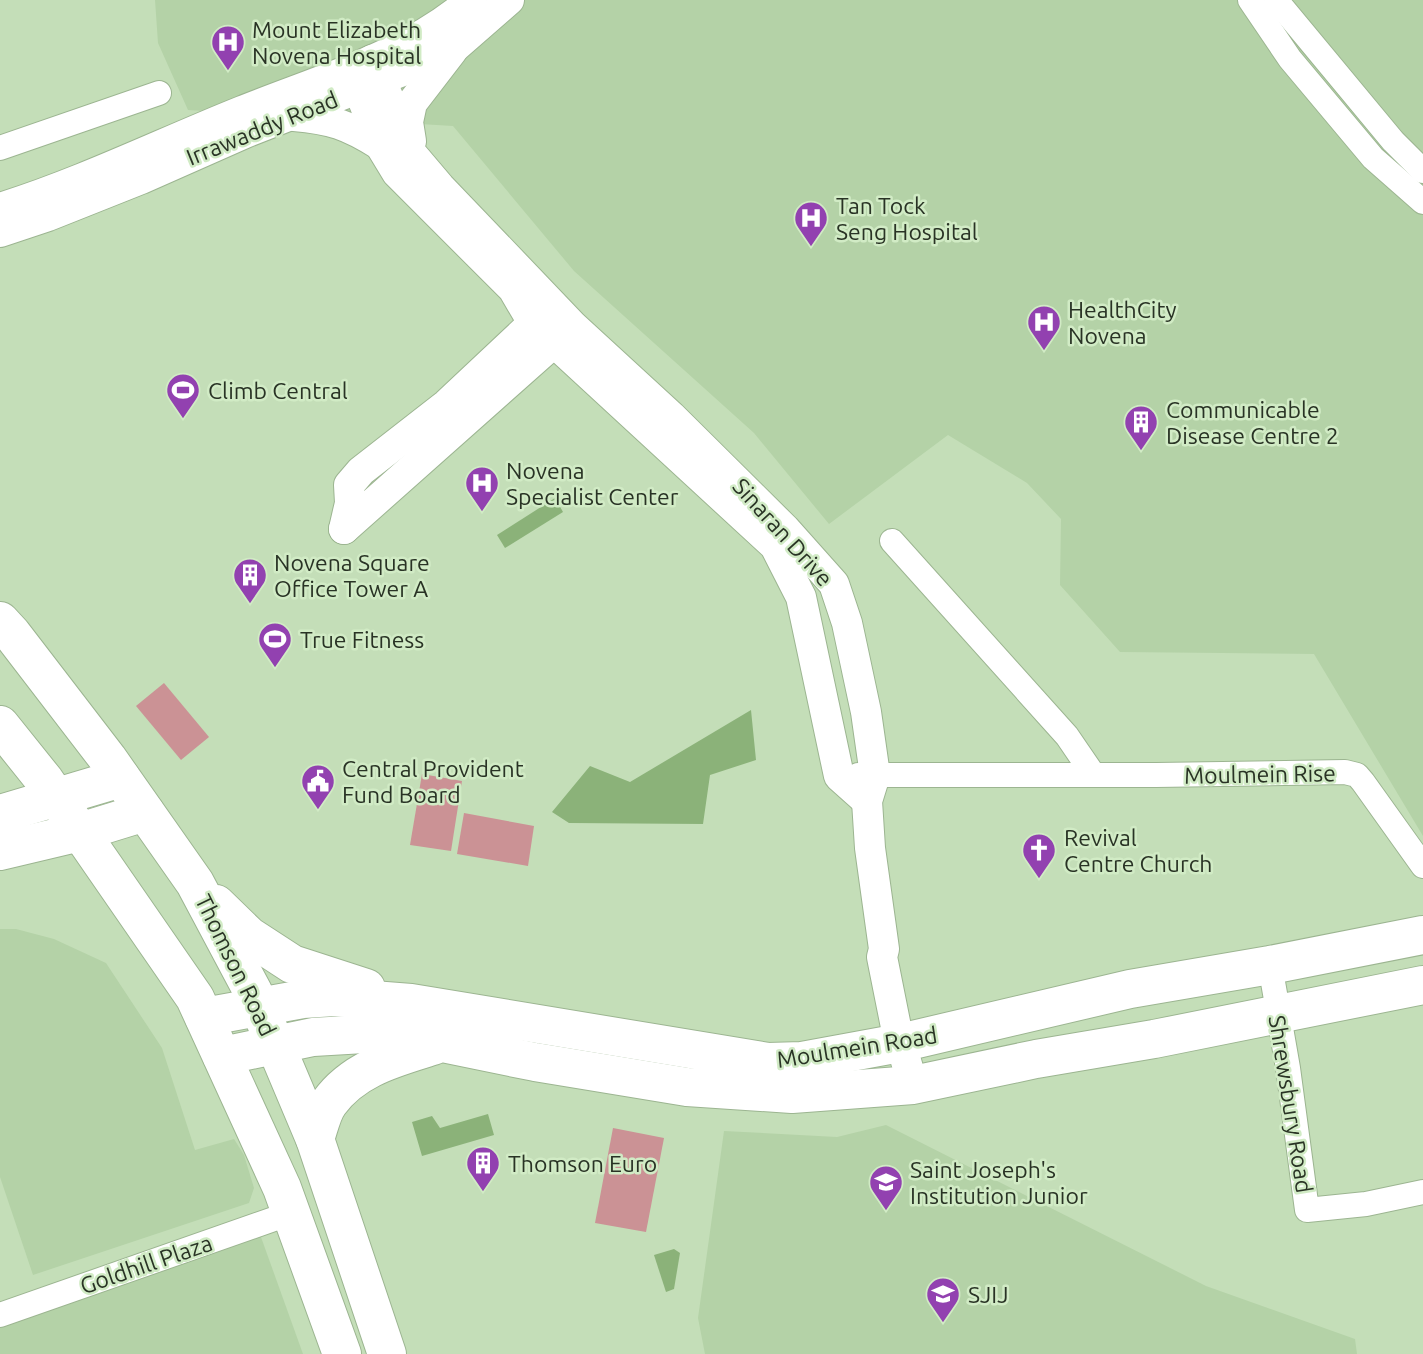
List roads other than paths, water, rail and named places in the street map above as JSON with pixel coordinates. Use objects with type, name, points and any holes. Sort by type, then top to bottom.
[{"type":"main road","name":"Thomson Road","points":[[0,621],[121,778],[195,883],[260,1007],[315,1139],[387,1354]]},
{"type":"main road","points":[[0,724],[57,798],[177,970],[204,1017],[275,1171],[342,1354]]},
{"type":"main road","points":[[0,814],[121,778]]},
{"type":"main road","points":[[0,851],[80,832],[145,812]]},
{"type":"main road","points":[[195,883],[249,936],[292,964],[411,1003]]},
{"type":"main road","name":"Moulmein Road","points":[[204,1017],[303,999],[334,998],[411,1003],[768,1062],[802,1061],[909,1041],[1130,989],[1423,935]]},
{"type":"main road","name":"Moulmein Road","points":[[222,1056],[313,1037],[364,1034],[442,1043],[535,1062],[687,1087],[783,1094],[913,1085],[1423,985]]},
{"type":"main road","points":[[315,1139],[328,1104],[358,1074],[395,1058],[442,1043]]},
{"type":"street","name":"Irrawaddy Road","points":[[0,232],[48,216],[290,116],[366,74],[455,15],[471,0]]},
{"type":"street","name":"Irrawaddy Road","points":[[0,208],[55,189],[240,112],[454,48],[509,0]]},
{"type":"street","points":[[1250,0],[1290,59],[1373,158],[1423,202]]},
{"type":"street","points":[[1276,0],[1393,141],[1423,171]]},
{"type":"street","points":[[412,154],[409,110],[454,48]]},
{"type":"street","name":"Sinaran Drive","points":[[366,74],[380,145],[397,173],[513,289],[553,324],[671,416],[785,528],[834,584],[847,623],[866,712],[884,949],[882,957],[909,1041],[913,1085]]},
{"type":"street","name":"Sinaran Drive","points":[[366,74],[412,154],[523,276],[553,324],[775,546],[801,597],[839,776],[871,788]]},
{"type":"street","points":[[0,148],[159,93]]},
{"type":"street","points":[[290,116],[323,118],[353,128],[380,145]]},
{"type":"street","points":[[553,324],[344,529],[350,503],[349,485],[361,471],[553,324]]},
{"type":"street","points":[[892,541],[1067,736],[1093,774]]},
{"type":"street","name":"Moulmein Rise","points":[[871,788],[1093,774],[1353,773],[1363,782],[1423,866]]},
{"type":"street","name":"Shrewsbury Road","points":[[1270,965],[1288,1068],[1307,1210],[1366,1204],[1423,1192]]},
{"type":"street","name":"Goldhill Plaza","points":[[0,1315],[291,1213]]},
{"type":"place","name":"Mount Elizabeth Novena Hospital","points":[[228,72]]},
{"type":"place","name":"Tan Tock Seng Hospital","points":[[811,248]]},
{"type":"place","name":"HealthCity Novena","points":[[1044,352]]},
{"type":"place","name":"Climb Central","points":[[183,420]]},
{"type":"place","name":"Communicable Disease Centre 2","points":[[1141,452]]},
{"type":"place","name":"Novena Specialist Center","points":[[482,513]]},
{"type":"place","name":"Novena Square Office Tower A","points":[[250,605]]},
{"type":"place","name":"True Fitness","points":[[275,669]]},
{"type":"place","name":"Central Provident Fund Board","points":[[318,811]]},
{"type":"place","name":"Revival Centre Church","points":[[1039,880]]},
{"type":"place","name":"Thomson Euro","points":[[483,1193]]},
{"type":"place","name":"Saint Joseph's Institution Junior","points":[[886,1212]]},
{"type":"place","name":"SJIJ","points":[[943,1324]]}]
